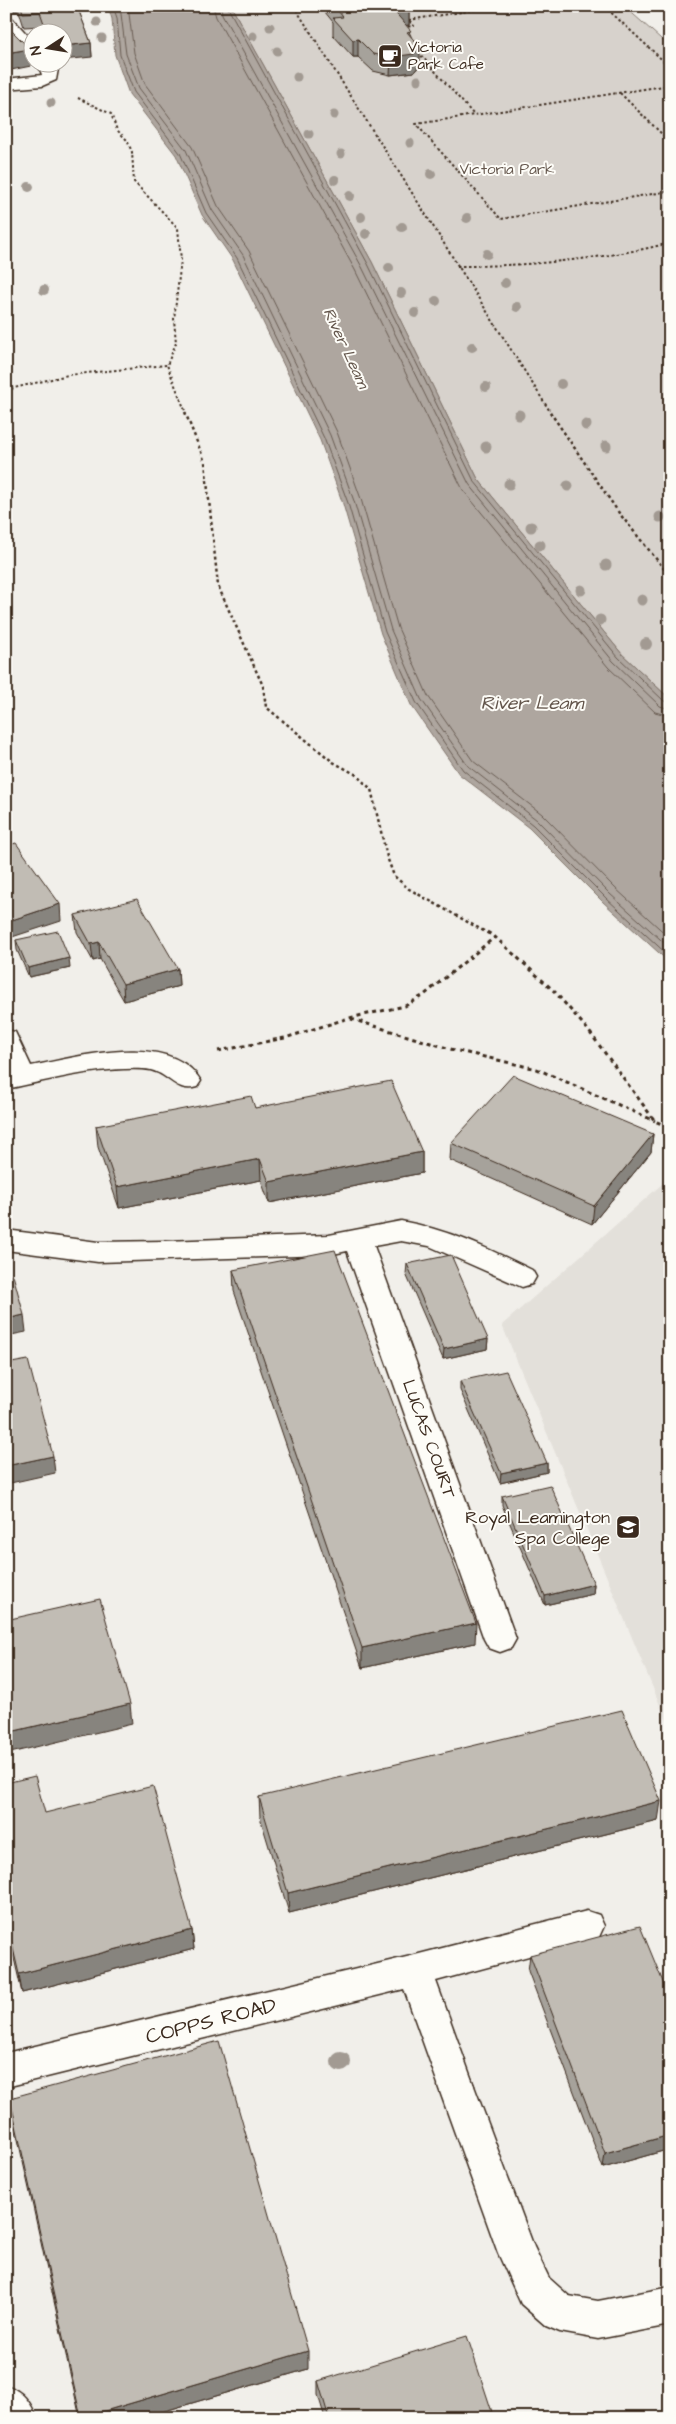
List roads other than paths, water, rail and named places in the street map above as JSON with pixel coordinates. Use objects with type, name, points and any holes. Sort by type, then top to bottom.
[{"type":"street","points":[[6,22],[22,39]]},
{"type":"street","points":[[6,84],[42,81],[51,74],[50,72]]},
{"type":"street","points":[[6,1038],[14,1079],[111,1062],[138,1060],[162,1062],[182,1074],[188,1081]]},
{"type":"street","points":[[6,1240],[98,1252],[329,1245],[357,1238],[401,1231],[433,1237],[461,1247],[522,1277]]},
{"type":"street","name":"LUCAS COURT","points":[[357,1238],[500,1640]]},
{"type":"street","name":"COPPS ROAD","points":[[6,2070],[415,1971],[587,1926]]},
{"type":"street","points":[[415,1971],[517,2253],[534,2291],[560,2314],[598,2320],[670,2306]]},
{"type":"street","points":[[6,2405],[16,2418]]},
{"type":"water","name":"River Leam","points":[[108,6],[231,6],[372,262],[478,479],[622,654],[670,699],[670,963],[603,902],[529,828],[459,774],[411,705],[381,634],[343,504],[320,440],[233,260],[202,215],[176,155],[129,94],[115,55],[112,19]]},
{"type":"place","name":"Victoria Park Cafe","points":[[390,56]]},
{"type":"place","name":"Royal Leamington Spa College","points":[[628,1527]]},
{"type":"park label","name":"Victoria Park","points":[[507,169]]}]
